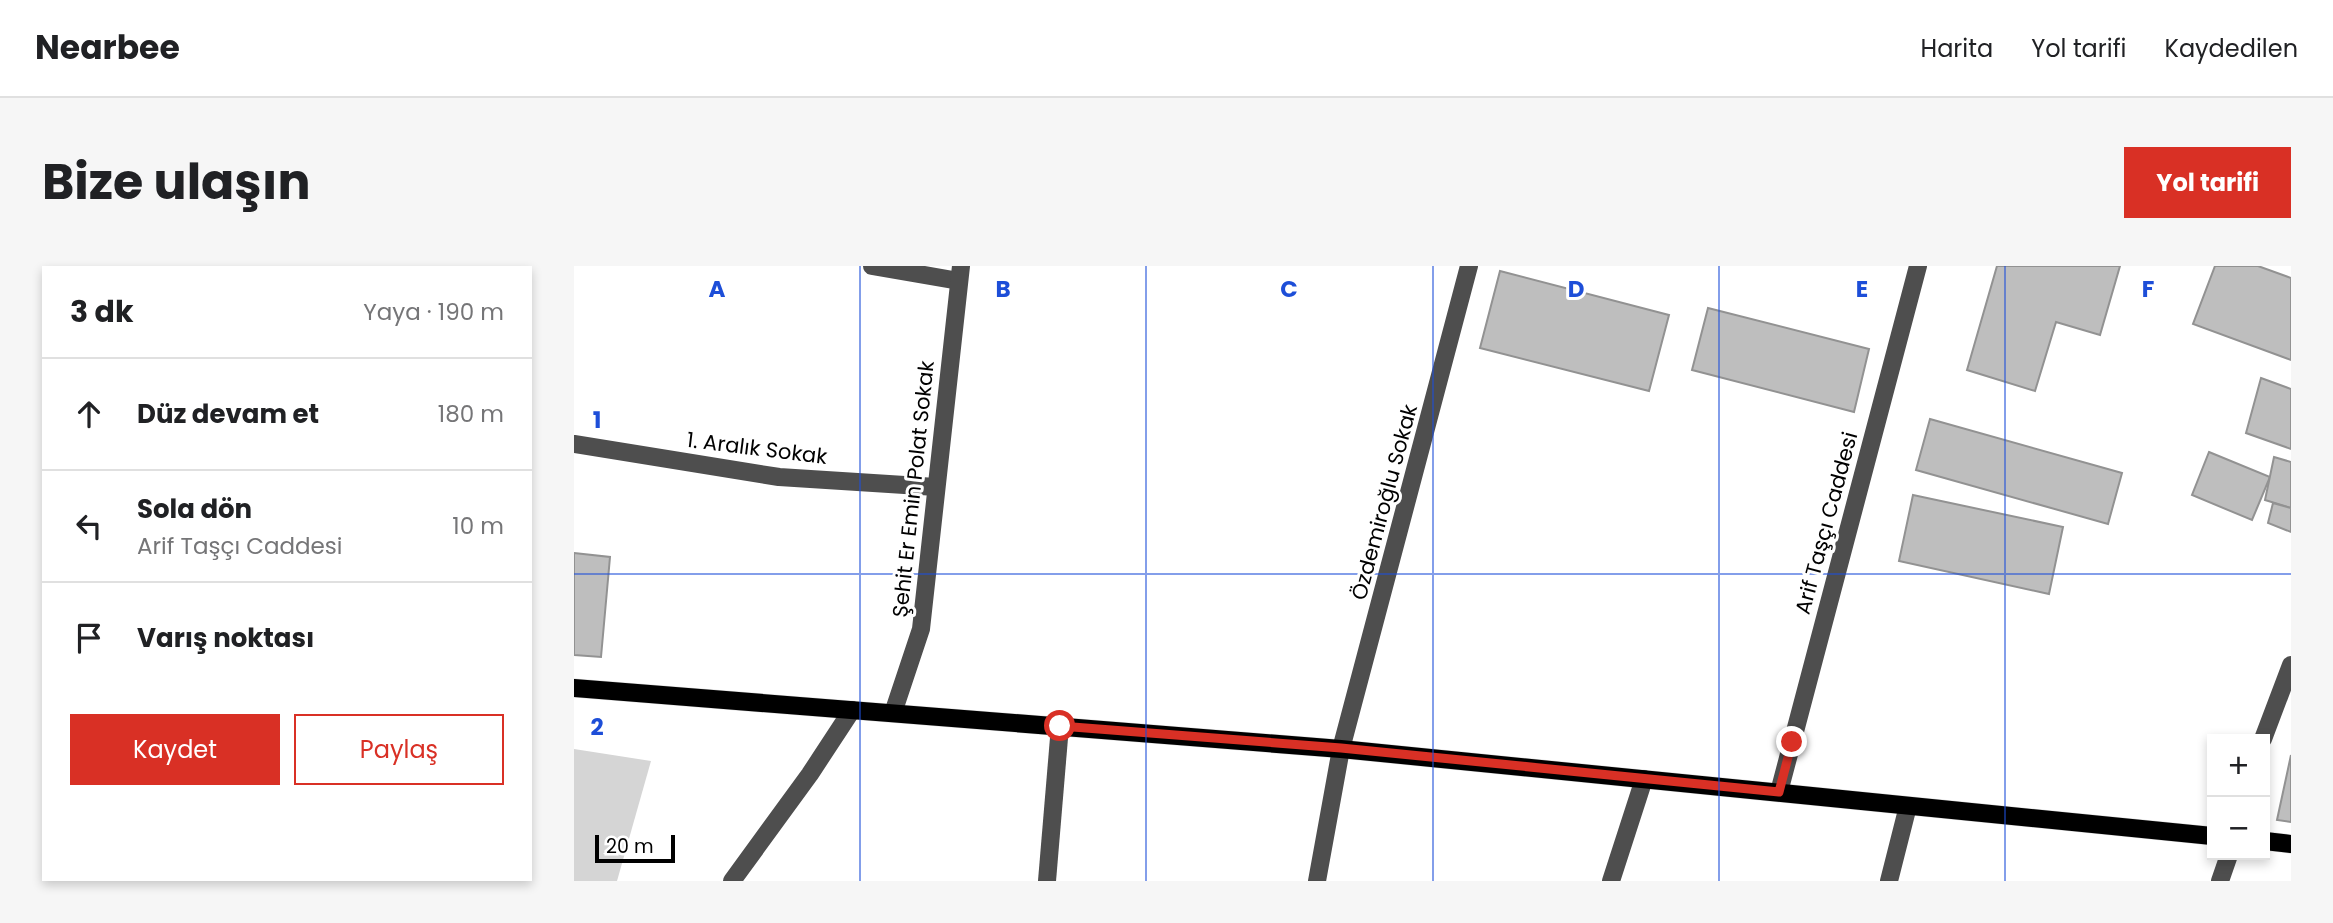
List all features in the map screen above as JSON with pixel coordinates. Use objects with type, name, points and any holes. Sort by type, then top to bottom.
[{"type":"main road","points":[[574,688],[1341,748],[2207,836]]},
{"type":"main road","points":[[2270,842],[2291,844]]},
{"type":"street","points":[[872,266],[960,273]]},
{"type":"street","name":"Özdemiroğlu Sokak","points":[[1317,881],[1341,748],[1469,266]]},
{"type":"street","name":"Arif Taşçı Caddesi","points":[[1779,792],[1918,266]]},
{"type":"street","name":"Şehit Er Emin Polat Sokak","points":[[894,713],[921,629],[960,273]]},
{"type":"street","name":"1. Aralık Sokak","points":[[574,444],[779,477],[936,487]]},
{"type":"street","points":[[2265,734],[2291,665]]},
{"type":"street","points":[[732,881],[810,774],[852,710]]},
{"type":"street","points":[[1047,881],[1060,726]]},
{"type":"street","points":[[1611,881],[1644,779]]},
{"type":"street","points":[[1889,881],[1908,806]]},
{"type":"street","points":[[2220,881],[2227,860]]},
{"type":"shaded area","points":[[574,749],[651,761],[617,881],[574,881]]},
{"type":"building","points":[[1997,266],[2120,266],[2100,335],[2056,322],[2035,391],[1967,370]]},
{"type":"building","points":[[2215,266],[2258,266],[2291,278],[2291,360],[2193,324]]},
{"type":"building","points":[[1500,271],[1669,315],[1649,391],[1480,348]]},
{"type":"building","points":[[1708,308],[1869,349],[1854,412],[1692,370]]},
{"type":"building","points":[[2261,378],[2291,389],[2291,449],[2246,433]]},
{"type":"building","points":[[1930,419],[2122,473],[2108,524],[1916,470]]},
{"type":"building","points":[[2209,452],[2270,477],[2252,520],[2192,495]]},
{"type":"building","points":[[2274,457],[2291,462],[2291,508],[2265,500]]},
{"type":"building","points":[[1913,495],[2063,527],[2049,594],[1899,561]]},
{"type":"building","points":[[2273,503],[2291,508],[2291,532],[2268,523]]},
{"type":"building","points":[[574,553],[610,557],[601,657],[574,655]]},
{"type":"building","points":[[2291,755],[2291,822],[2277,820]]},
{"type":"route","points":[[1060,726],[1341,748],[1779,792],[1792,742]]}]
